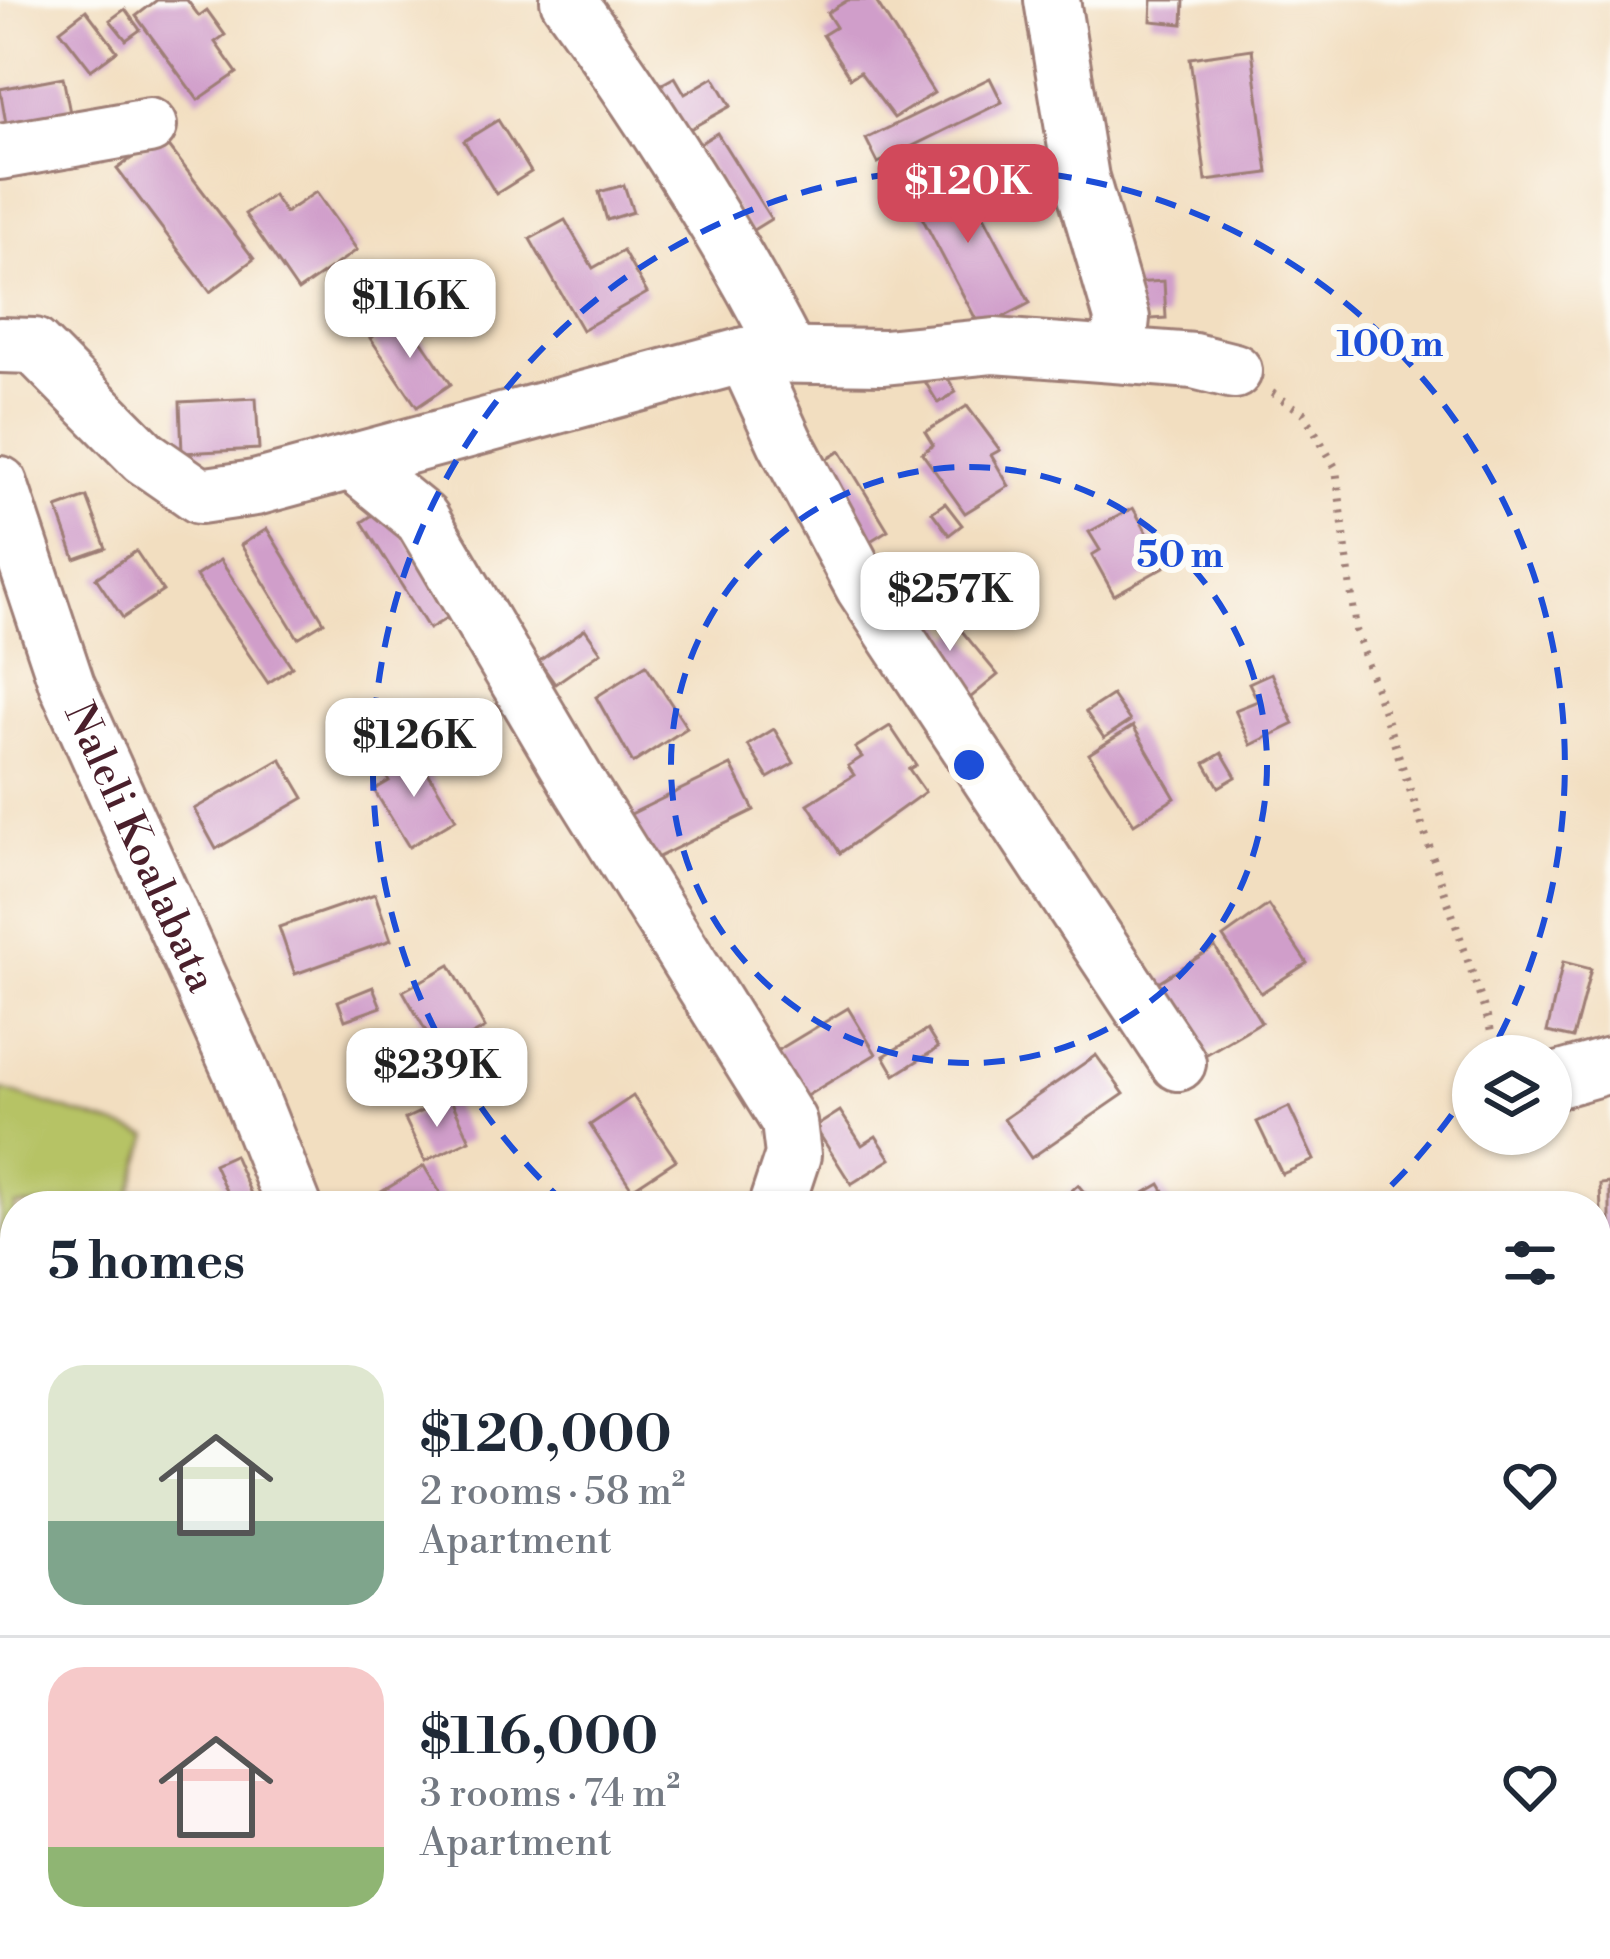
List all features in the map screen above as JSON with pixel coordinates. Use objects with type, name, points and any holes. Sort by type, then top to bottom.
[{"type":"street","points":[[568,0],[742,264],[784,442],[863,587],[1178,1064]]},
{"type":"street","points":[[1052,0],[1081,178],[1122,318],[1118,353]]},
{"type":"street","points":[[0,152],[149,126]]},
{"type":"street","points":[[0,345],[34,346],[144,457],[200,496],[255,488],[766,354],[884,357],[994,346],[1118,353],[1194,361],[1234,371]]},
{"type":"street","points":[[352,462],[422,519],[582,790],[789,1122],[793,1155],[781,1191]]},
{"type":"street","name":"Naleli Koalabata","points":[[0,484],[67,685],[241,1070],[288,1191]]},
{"type":"street","points":[[1572,1076],[1610,1065]]},
{"type":"path","points":[[1234,371],[1304,413],[1336,469],[1357,630],[1492,1035]]},
{"type":"green space","points":[[0,1089],[149,1136],[131,1191],[0,1191]]},
{"type":"building","points":[[157,0],[187,0],[199,16],[207,10],[225,35],[215,42],[237,73],[198,100],[136,16]]},
{"type":"building","points":[[848,0],[875,0],[934,93],[894,118],[860,72],[850,78],[823,35],[836,27],[827,13]]},
{"type":"building","points":[[1152,0],[1184,0],[1183,24],[1151,21]]},
{"type":"building","points":[[125,9],[140,30],[126,40],[110,20]]},
{"type":"building","points":[[86,10],[117,51],[91,70],[60,30]]},
{"type":"building","points":[[1252,49],[1268,173],[1206,181],[1190,58]]},
{"type":"building","points":[[63,77],[72,123],[8,135],[0,89]]},
{"type":"building","points":[[675,77],[685,94],[714,77],[731,106],[681,134],[655,88]]},
{"type":"building","points":[[990,78],[1002,102],[878,163],[866,139]]},
{"type":"building","points":[[498,120],[531,172],[496,194],[464,141]]},
{"type":"building","points":[[717,133],[771,219],[750,232],[696,146]]},
{"type":"building","points":[[161,136],[254,259],[210,292],[117,169]]},
{"type":"building","points":[[956,163],[1030,303],[981,329],[907,189]]},
{"type":"building","points":[[624,185],[633,212],[607,220],[599,192]]},
{"type":"building","points":[[316,192],[357,250],[298,291],[245,214],[273,195],[285,213]]},
{"type":"building","points":[[565,220],[593,268],[623,251],[647,293],[582,330],[530,239]]},
{"type":"building","points":[[1164,281],[1166,318],[1136,320],[1133,283]]},
{"type":"building","points":[[404,315],[451,384],[417,407],[370,338]]},
{"type":"building","points":[[942,369],[956,392],[938,403],[924,380]]},
{"type":"building","points":[[256,398],[259,449],[182,453],[180,402]]},
{"type":"building","points":[[967,406],[1000,450],[991,455],[1009,486],[965,513],[922,453],[933,445],[925,432]]},
{"type":"building","points":[[840,451],[888,530],[864,545],[816,466]]},
{"type":"building","points":[[87,497],[106,548],[75,559],[57,508]]},
{"type":"building","points":[[945,503],[962,525],[949,535],[932,512]]},
{"type":"building","points":[[386,506],[454,614],[429,629],[362,522]]},
{"type":"building","points":[[1133,508],[1166,566],[1114,595],[1092,555],[1100,550],[1089,532]]},
{"type":"building","points":[[267,529],[324,622],[298,638],[241,545]]},
{"type":"building","points":[[136,551],[163,591],[123,618],[96,578]]},
{"type":"building","points":[[220,560],[292,667],[268,683],[196,576]]},
{"type":"building","points":[[927,605],[953,637],[961,630],[998,675],[964,703],[900,626]]},
{"type":"building","points":[[585,629],[601,652],[555,684],[539,661]]},
{"type":"building","points":[[646,665],[687,728],[633,763],[596,697]]},
{"type":"building","points":[[1271,673],[1294,724],[1251,745],[1235,710],[1258,701],[1249,683]]},
{"type":"building","points":[[1112,695],[1130,721],[1104,738],[1086,712]]},
{"type":"building","points":[[890,726],[916,765],[909,769],[925,792],[840,853],[808,804],[854,775],[848,766],[862,757],[855,748]]},
{"type":"building","points":[[1133,726],[1175,798],[1134,824],[1089,754]]},
{"type":"building","points":[[774,729],[794,763],[768,778],[748,745]]},
{"type":"building","points":[[415,751],[456,819],[409,847],[374,790],[389,781],[383,771]]},
{"type":"building","points":[[1222,753],[1236,777],[1219,787],[1205,763]]},
{"type":"building","points":[[281,759],[304,798],[216,849],[194,809]]},
{"type":"building","points":[[731,765],[754,810],[648,862],[625,817]]},
{"type":"building","points":[[375,894],[391,940],[295,974],[279,927]]},
{"type":"building","points":[[1268,905],[1307,963],[1261,993],[1223,937]]},
{"type":"building","points":[[1215,947],[1261,1022],[1195,1061],[1150,987]]},
{"type":"building","points":[[1563,962],[1591,969],[1573,1038],[1547,1032]]},
{"type":"building","points":[[450,965],[485,1028],[439,1054],[403,991]]},
{"type":"building","points":[[373,987],[381,1007],[345,1020],[338,1001]]},
{"type":"building","points":[[848,1008],[876,1054],[798,1101],[770,1055]]},
{"type":"building","points":[[927,1030],[938,1048],[895,1075],[884,1056]]},
{"type":"building","points":[[1096,1055],[1124,1094],[1031,1158],[1004,1119]]},
{"type":"building","points":[[633,1096],[676,1160],[632,1189],[590,1125]]},
{"type":"building","points":[[450,1098],[470,1140],[425,1161],[405,1119]]},
{"type":"building","points":[[1289,1107],[1314,1160],[1282,1174],[1257,1122]]},
{"type":"building","points":[[840,1111],[862,1145],[876,1136],[891,1159],[851,1184],[815,1127]]},
{"type":"building","points":[[234,1155],[250,1191],[226,1191],[214,1164]]},
{"type":"building","points":[[424,1166],[439,1191],[383,1191]]}]
